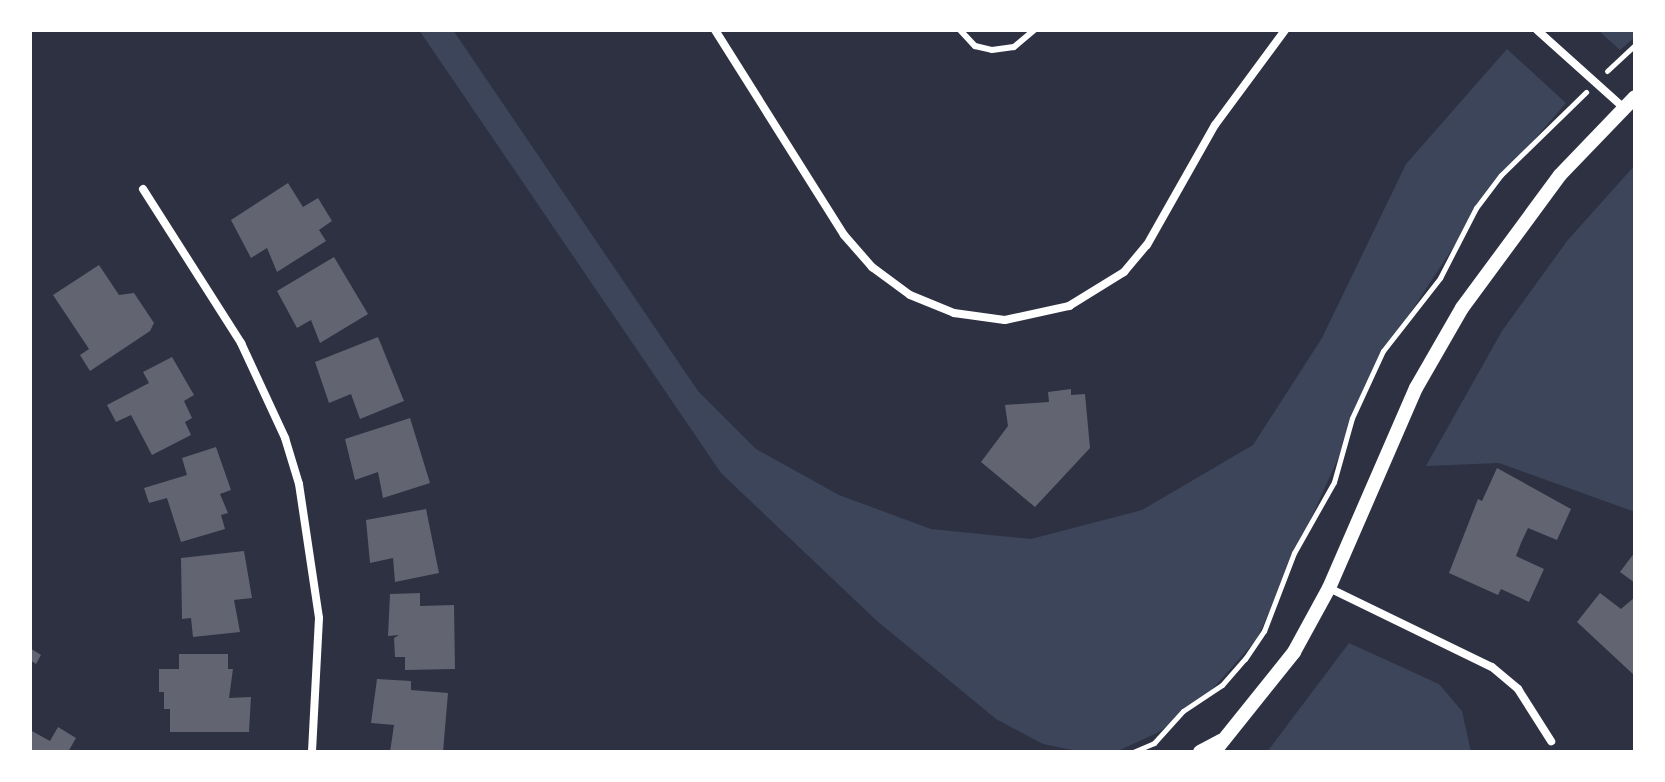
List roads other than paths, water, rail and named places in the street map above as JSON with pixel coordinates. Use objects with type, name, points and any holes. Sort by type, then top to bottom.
[{"type":"street","points":[[715,30],[844,235],[872,267],[910,295],[954,313],[1005,320],[1069,306],[1124,272],[1147,245],[1215,125],[1285,30]]},
{"type":"street","points":[[1537,30],[1624,108]]},
{"type":"street","points":[[1200,752],[1218,746],[1294,652],[1329,588],[1410,401],[1462,308],[1560,175],[1635,97]]},
{"type":"street","points":[[143,189],[241,343],[285,438],[299,484],[319,618],[312,752]]},
{"type":"street","points":[[1329,588],[1492,667],[1518,689],[1551,741]]},
{"type":"lane","points":[[960,30],[975,46],[992,50],[1014,47],[1034,30]]}]
